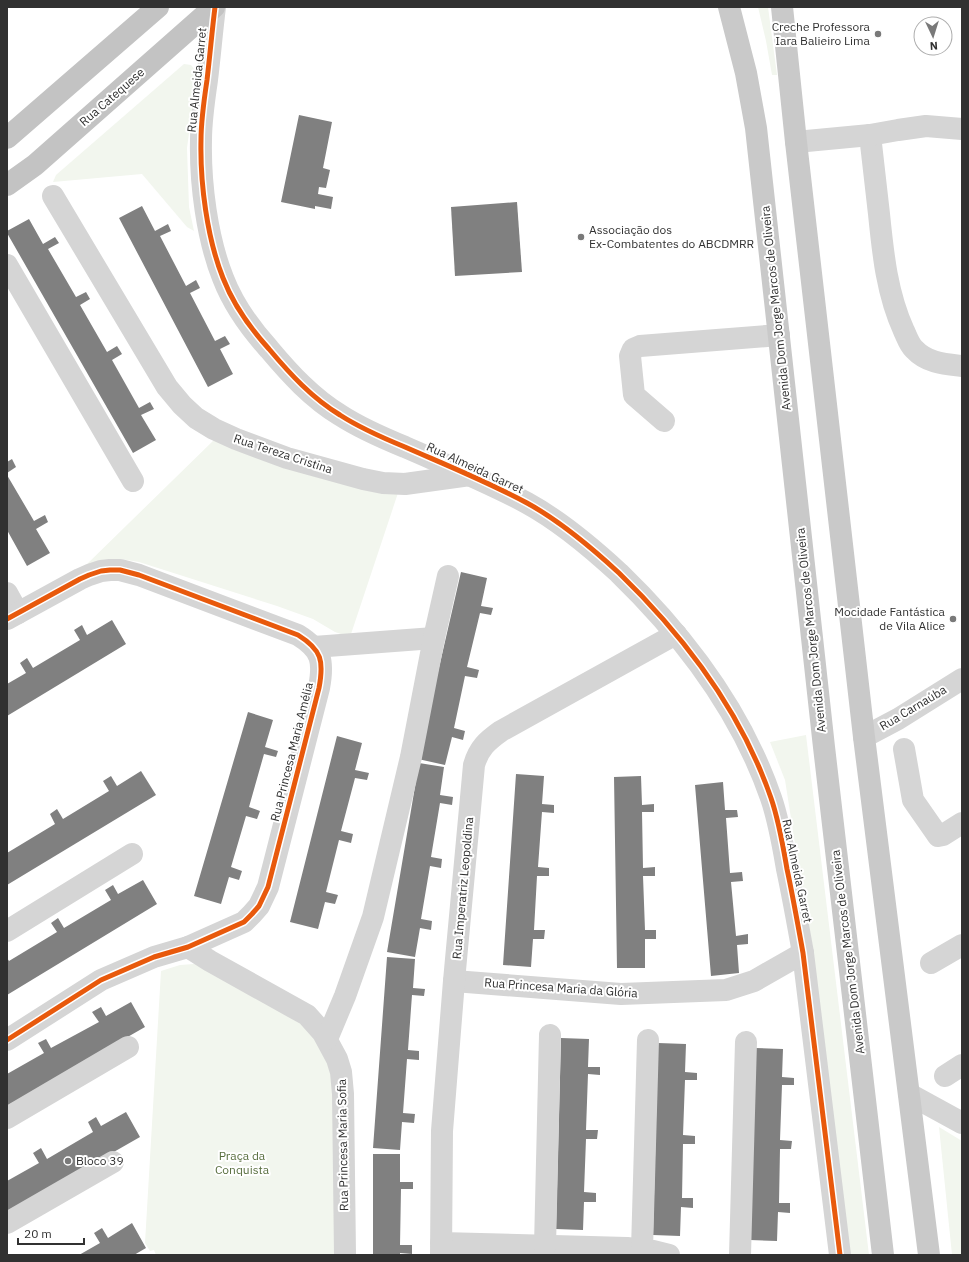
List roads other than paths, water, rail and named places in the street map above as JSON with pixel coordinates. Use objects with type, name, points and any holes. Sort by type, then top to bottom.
[{"type":"highway","points":[[7,138],[158,7]]},
{"type":"highway","name":"Rua Catequese","points":[[7,185],[35,165],[214,7]]},
{"type":"main road","name":"Avenida Dom Jorge Marcos de Oliveira","points":[[729,7],[746,73],[756,128],[822,731],[883,1255]]},
{"type":"main road","points":[[782,7],[864,736],[929,1255]]},
{"type":"street","name":"Rua Almeida Garret","points":[[214,7],[201,141],[203,194],[215,255],[224,280],[237,307],[258,337],[285,368],[323,404],[341,416],[373,433],[470,475],[529,504],[594,550],[638,593],[676,634],[713,682],[729,708],[758,766],[771,800],[780,833],[803,953],[840,1255]]},
{"type":"street","points":[[796,142],[870,135],[926,126],[962,129]]},
{"type":"street","points":[[870,135],[884,260],[893,302],[901,324],[909,342],[921,355],[931,361],[962,366]]},
{"type":"street","name":"Rua Tereza Cristina","points":[[53,196],[167,387],[182,406],[196,418],[236,440],[274,454],[363,479],[383,483],[405,484],[470,475]]},
{"type":"street","points":[[7,265],[133,481]]},
{"type":"street","points":[[664,421],[634,395],[630,356],[633,349],[640,346],[779,335]]},
{"type":"street","points":[[7,593],[12,616],[84,576],[101,571],[120,570],[139,575],[298,635],[314,647],[434,638]]},
{"type":"street","points":[[327,1039],[345,996],[372,917],[411,757],[434,638],[448,576]]},
{"type":"street","name":"Rua Imperatriz Leopoldina","points":[[441,1249],[442,1130],[474,765],[477,755],[483,745],[501,731],[676,634]]},
{"type":"street","name":"Rua Princesa Maria Amélia","points":[[7,1040],[101,980],[154,957],[188,947],[244,922],[259,906],[268,887],[319,688],[321,678],[321,662],[314,647]]},
{"type":"street","name":"Rua Carnaúba","points":[[864,736],[898,719],[962,679]]},
{"type":"street","points":[[904,749],[913,800],[938,836],[962,823]]},
{"type":"street","points":[[7,931],[132,854]]},
{"type":"street","points":[[931,963],[962,945]]},
{"type":"street","name":"Rua Princesa Maria Sofia","points":[[188,947],[210,961],[307,1015],[323,1033],[337,1058],[341,1072],[343,1094],[345,1255]]},
{"type":"street","name":"Rua Princesa Maria da Glória","points":[[454,981],[621,994],[726,990],[754,981],[803,953]]},
{"type":"street","points":[[545,1246],[550,1035]]},
{"type":"street","points":[[642,1249],[648,1040]]},
{"type":"street","points":[[740,1255],[746,1042]]},
{"type":"street","points":[[7,1118],[128,1047]]},
{"type":"street","points":[[909,1094],[962,1123]]},
{"type":"street","points":[[7,1223],[113,1162]]},
{"type":"street","points":[[441,1249],[545,1246],[642,1249],[669,1255]]},
{"type":"place","name":"Creche Professora Iara Balieiro Lima","points":[[878,34]]},
{"type":"place","name":"Associação dos Ex-Combatentes do ABCDMRR","points":[[581,237]]},
{"type":"place","name":"Mocidade Fantástica de Vila Alice","points":[[953,619]]},
{"type":"place","name":"Bloco 39","points":[[68,1161]]},
{"type":"park label","name":"Praça da Conquista","points":[[242,1163]]}]
